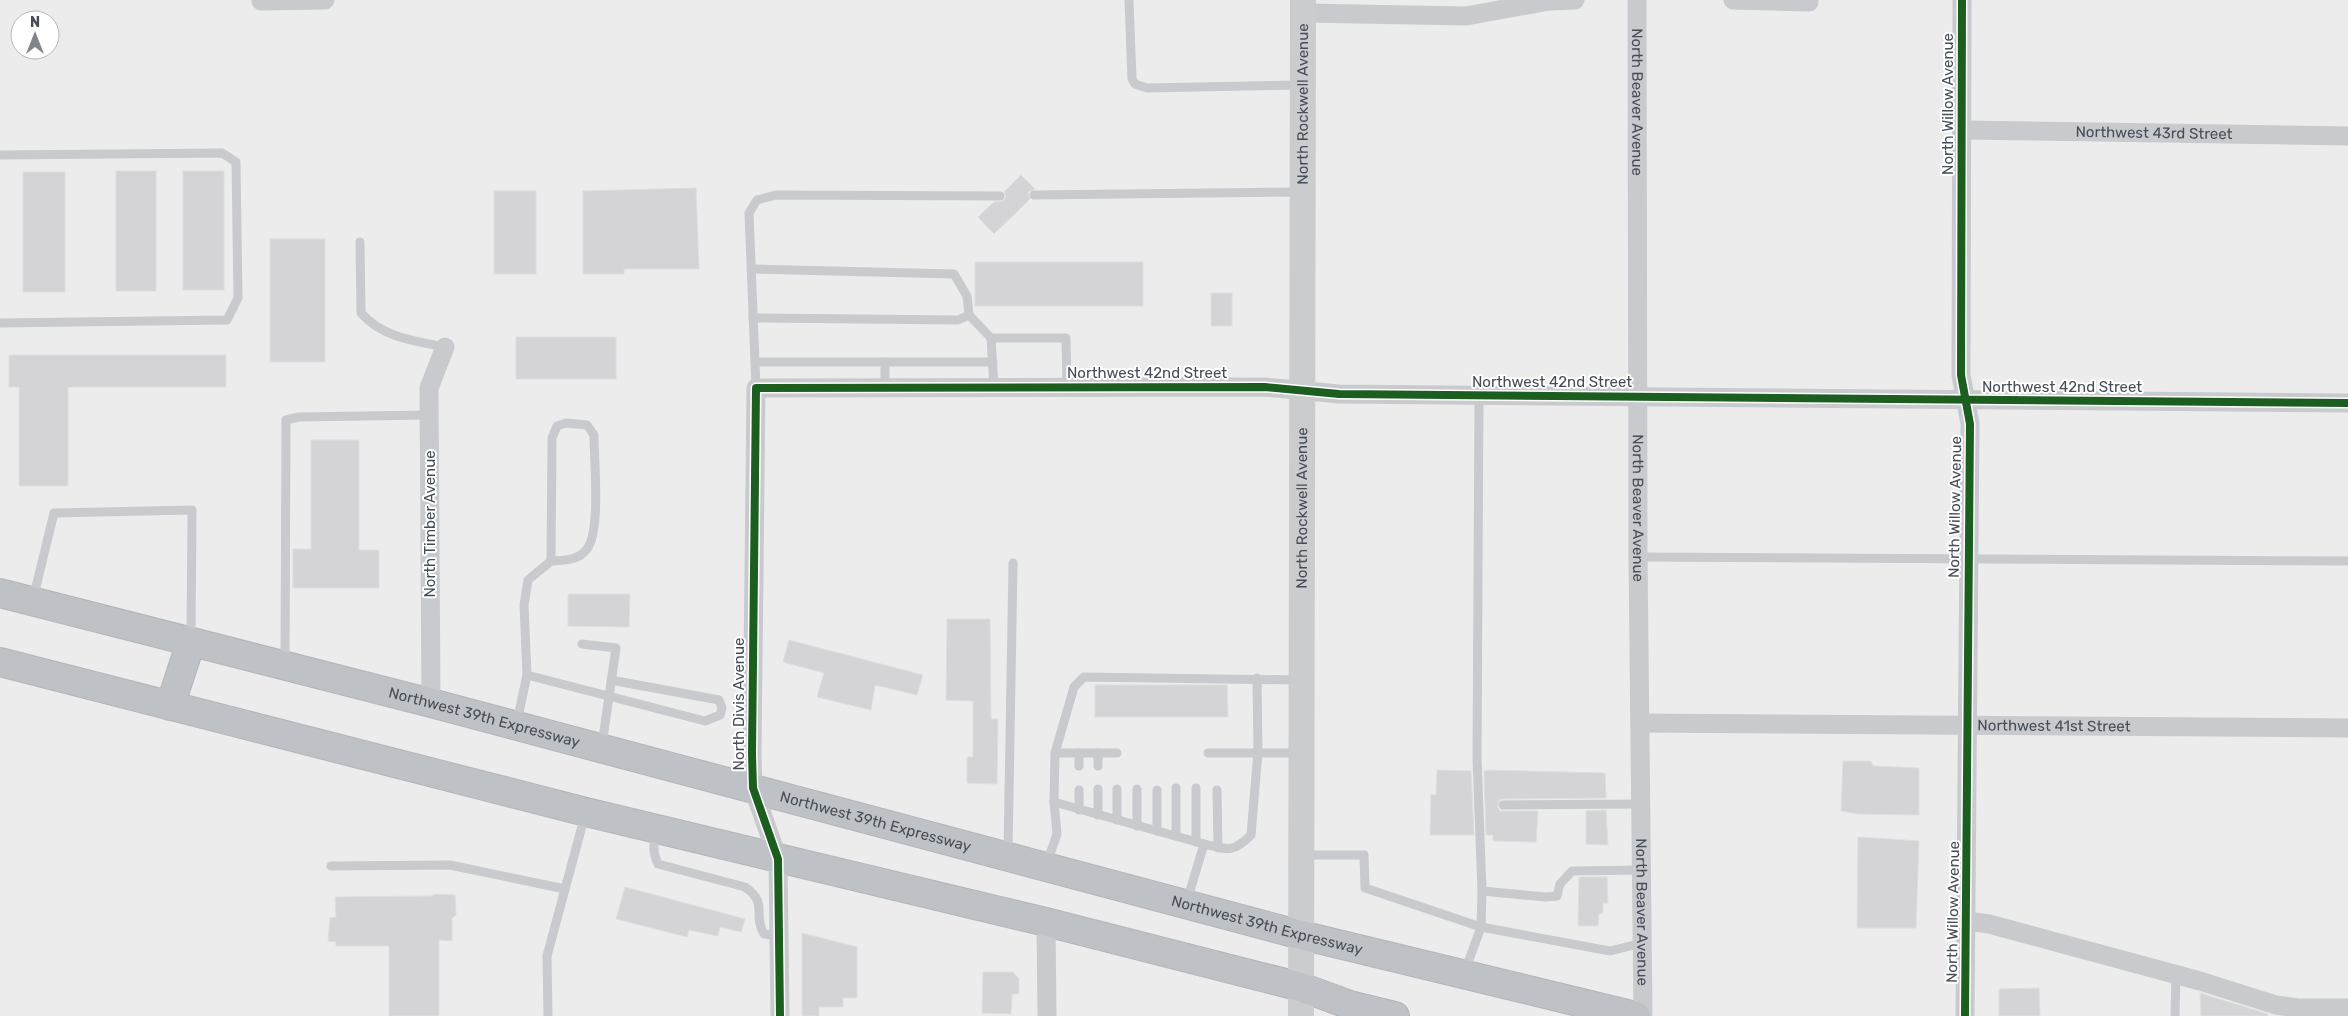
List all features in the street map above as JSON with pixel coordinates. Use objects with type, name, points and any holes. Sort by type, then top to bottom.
[{"type":"highway","name":"Northwest 39th Expressway","points":[[0,594],[516,725],[1301,935],[1463,976],[1530,989],[1636,1016]]},
{"type":"highway","points":[[170,706],[190,642]]},
{"type":"highway","points":[[0,662],[658,830],[1046,922],[1301,987],[1350,1005],[1395,1016]]},
{"type":"main road","name":"North Rockwell Avenue","points":[[1301,1016],[1303,7]]},
{"type":"street","points":[[261,1],[325,0]]},
{"type":"street","points":[[1303,7],[1466,16],[1549,1],[1574,0]]},
{"type":"street","name":"North Beaver Avenue","points":[[1637,0],[1638,557],[1643,1016]]},
{"type":"street","points":[[1733,0],[1809,2]]},
{"type":"street","name":"North Willow Avenue","points":[[1962,0],[1961,374],[1970,424],[1967,561],[1969,725],[1965,1016]]},
{"type":"street","name":"Northwest 43rd Street","points":[[1962,130],[2348,136]]},
{"type":"street","name":"North Timber Avenue","points":[[431,703],[429,388],[445,347]]},
{"type":"street","name":"Northwest 42nd Street","points":[[756,388],[1265,387],[1339,394],[2348,403]]},
{"type":"street","name":"North Divis Avenue","points":[[756,388],[753,512],[754,788],[778,859],[780,1016]]},
{"type":"street","name":"Northwest 41st Street","points":[[1640,723],[2348,728]]},
{"type":"street","points":[[1967,921],[1989,924],[2176,974],[2276,1005],[2298,1008],[2348,1008]]},
{"type":"street","points":[[1046,922],[1047,1016]]},
{"type":"lane","points":[[1129,0],[1132,78],[1135,84],[1146,88],[1303,85]]},
{"type":"lane","points":[[0,155],[222,153],[236,162],[238,298],[227,320],[0,323]]},
{"type":"lane","points":[[1034,195],[1302,192]]},
{"type":"lane","points":[[756,388],[749,213],[757,200],[776,195],[1000,196]]},
{"type":"lane","points":[[360,242],[361,314],[369,322],[386,332],[406,340],[445,347]]},
{"type":"lane","points":[[751,269],[954,274],[967,296],[969,315],[991,338],[994,387]]},
{"type":"lane","points":[[753,318],[958,320],[969,315]]},
{"type":"lane","points":[[991,338],[1066,338],[1067,387]]},
{"type":"lane","points":[[756,362],[993,362]]},
{"type":"lane","points":[[885,362],[885,388]]},
{"type":"lane","points":[[1463,976],[1481,927],[1482,891],[1477,758],[1479,395]]},
{"type":"lane","points":[[285,666],[286,420],[299,416],[429,414]]},
{"type":"lane","points":[[516,725],[527,675],[524,605],[528,580],[551,561],[572,560],[586,550],[594,534],[594,435],[587,425],[566,423],[557,426],[552,438],[551,561]]},
{"type":"lane","points":[[32,602],[54,513],[192,510],[190,642]]},
{"type":"lane","points":[[1638,557],[1967,561],[2348,561]]},
{"type":"lane","points":[[1008,856],[1013,563]]},
{"type":"lane","points":[[582,644],[616,648],[601,748]]},
{"type":"lane","points":[[527,675],[705,721],[720,716],[722,708],[719,700],[611,680]]},
{"type":"lane","points":[[1046,867],[1057,834],[1054,802],[1055,752],[1074,687],[1084,677],[1301,680]]},
{"type":"lane","points":[[1054,802],[1218,848],[1239,847],[1252,835],[1258,752],[1257,678]]},
{"type":"lane","points":[[1055,752],[1117,752]]},
{"type":"lane","points":[[1079,752],[1079,766]]},
{"type":"lane","points":[[1098,752],[1098,766]]},
{"type":"lane","points":[[1213,755],[1258,752],[1301,753]]},
{"type":"lane","points":[[1176,788],[1176,836]]},
{"type":"lane","points":[[1186,904],[1200,843],[1196,788]]},
{"type":"lane","points":[[1098,789],[1098,815]]},
{"type":"lane","points":[[1117,789],[1117,820]]},
{"type":"lane","points":[[1137,789],[1137,826]]},
{"type":"lane","points":[[1079,790],[1079,810]]},
{"type":"lane","points":[[1156,831],[1157,790]]},
{"type":"lane","points":[[1217,790],[1218,848]]},
{"type":"lane","points":[[1503,805],[1641,804]]},
{"type":"lane","points":[[548,1016],[547,956],[586,812]]},
{"type":"lane","points":[[658,830],[653,844],[653,854],[658,864],[745,887],[756,894],[759,901],[760,926],[764,934],[779,936]]},
{"type":"lane","points":[[1301,854],[1364,854],[1365,888],[1481,927],[1610,951],[1642,943]]},
{"type":"lane","points":[[331,866],[450,865],[565,889]]},
{"type":"lane","points":[[1482,891],[1546,897],[1557,896],[1560,884],[1572,871],[1642,870]]},
{"type":"lane","points":[[2175,1016],[2176,974]]},
{"type":"building","points":[[116,171],[156,171],[156,291],[116,291]]},
{"type":"building","points":[[183,171],[224,171],[224,290],[183,290]]},
{"type":"building","points":[[23,172],[65,172],[65,292],[23,292]]},
{"type":"building","points":[[1021,175],[1035,189],[1028,192],[1030,199],[994,234],[978,217],[994,202],[1003,201],[1006,197],[1004,192]]},
{"type":"building","points":[[696,188],[699,269],[624,269],[624,274],[583,274],[583,191]]},
{"type":"building","points":[[494,191],[536,191],[536,274],[494,274]]},
{"type":"building","points":[[270,239],[325,239],[325,362],[270,362]]},
{"type":"building","points":[[975,262],[1143,262],[1143,306],[975,306]]},
{"type":"building","points":[[1211,293],[1232,293],[1232,326],[1211,326]]},
{"type":"building","points":[[516,337],[616,337],[616,379],[516,379]]},
{"type":"building","points":[[9,355],[226,355],[226,387],[68,387],[68,486],[19,486],[19,387],[9,387]]},
{"type":"building","points":[[311,440],[359,440],[359,550],[379,550],[379,588],[293,588],[293,549],[311,549]]},
{"type":"building","points":[[568,594],[630,594],[629,627],[568,626]]},
{"type":"building","points":[[947,619],[990,619],[991,719],[998,719],[997,784],[967,783],[967,757],[973,757],[973,701],[946,700]]},
{"type":"building","points":[[789,640],[923,675],[917,695],[875,685],[871,710],[817,697],[824,673],[783,662]]},
{"type":"building","points":[[1095,685],[1227,685],[1228,717],[1095,717]]},
{"type":"building","points":[[1843,761],[1871,761],[1873,766],[1919,768],[1919,815],[1858,814],[1841,811]]},
{"type":"building","points":[[1437,770],[1471,771],[1474,835],[1430,835],[1431,794],[1436,795]]},
{"type":"building","points":[[1484,771],[1605,773],[1606,798],[1500,799],[1497,806],[1500,811],[1538,811],[1536,842],[1493,841],[1493,835],[1486,835]]},
{"type":"building","points":[[1606,810],[1608,845],[1586,844],[1586,811]]},
{"type":"building","points":[[1858,837],[1919,841],[1916,928],[1857,928]]},
{"type":"building","points":[[1579,877],[1607,877],[1608,903],[1603,903],[1603,913],[1599,914],[1598,926],[1578,926]]},
{"type":"building","points":[[625,887],[745,919],[741,932],[720,927],[718,936],[689,930],[687,937],[616,919]]},
{"type":"building","points":[[435,894],[455,895],[456,915],[452,918],[452,941],[439,940],[439,1016],[389,1016],[389,946],[336,946],[336,942],[328,941],[330,918],[336,917],[335,897],[432,896]]},
{"type":"building","points":[[802,933],[857,947],[857,998],[843,998],[843,1007],[819,1007],[819,1016],[802,1016]]},
{"type":"building","points":[[983,972],[1013,972],[1019,979],[1019,994],[1012,994],[1011,1014],[982,1013]]},
{"type":"building","points":[[2039,988],[2040,1016],[1999,1016],[1999,989]]},
{"type":"building","points":[[2200,993],[2268,1014],[2268,1016],[2201,1016]]},
{"type":"cycle path","points":[[1962,0],[1961,375],[1970,424],[1965,1016]]},
{"type":"cycle path","points":[[780,1016],[778,859],[753,788],[756,388],[1265,387],[1339,394],[2348,403]]}]
